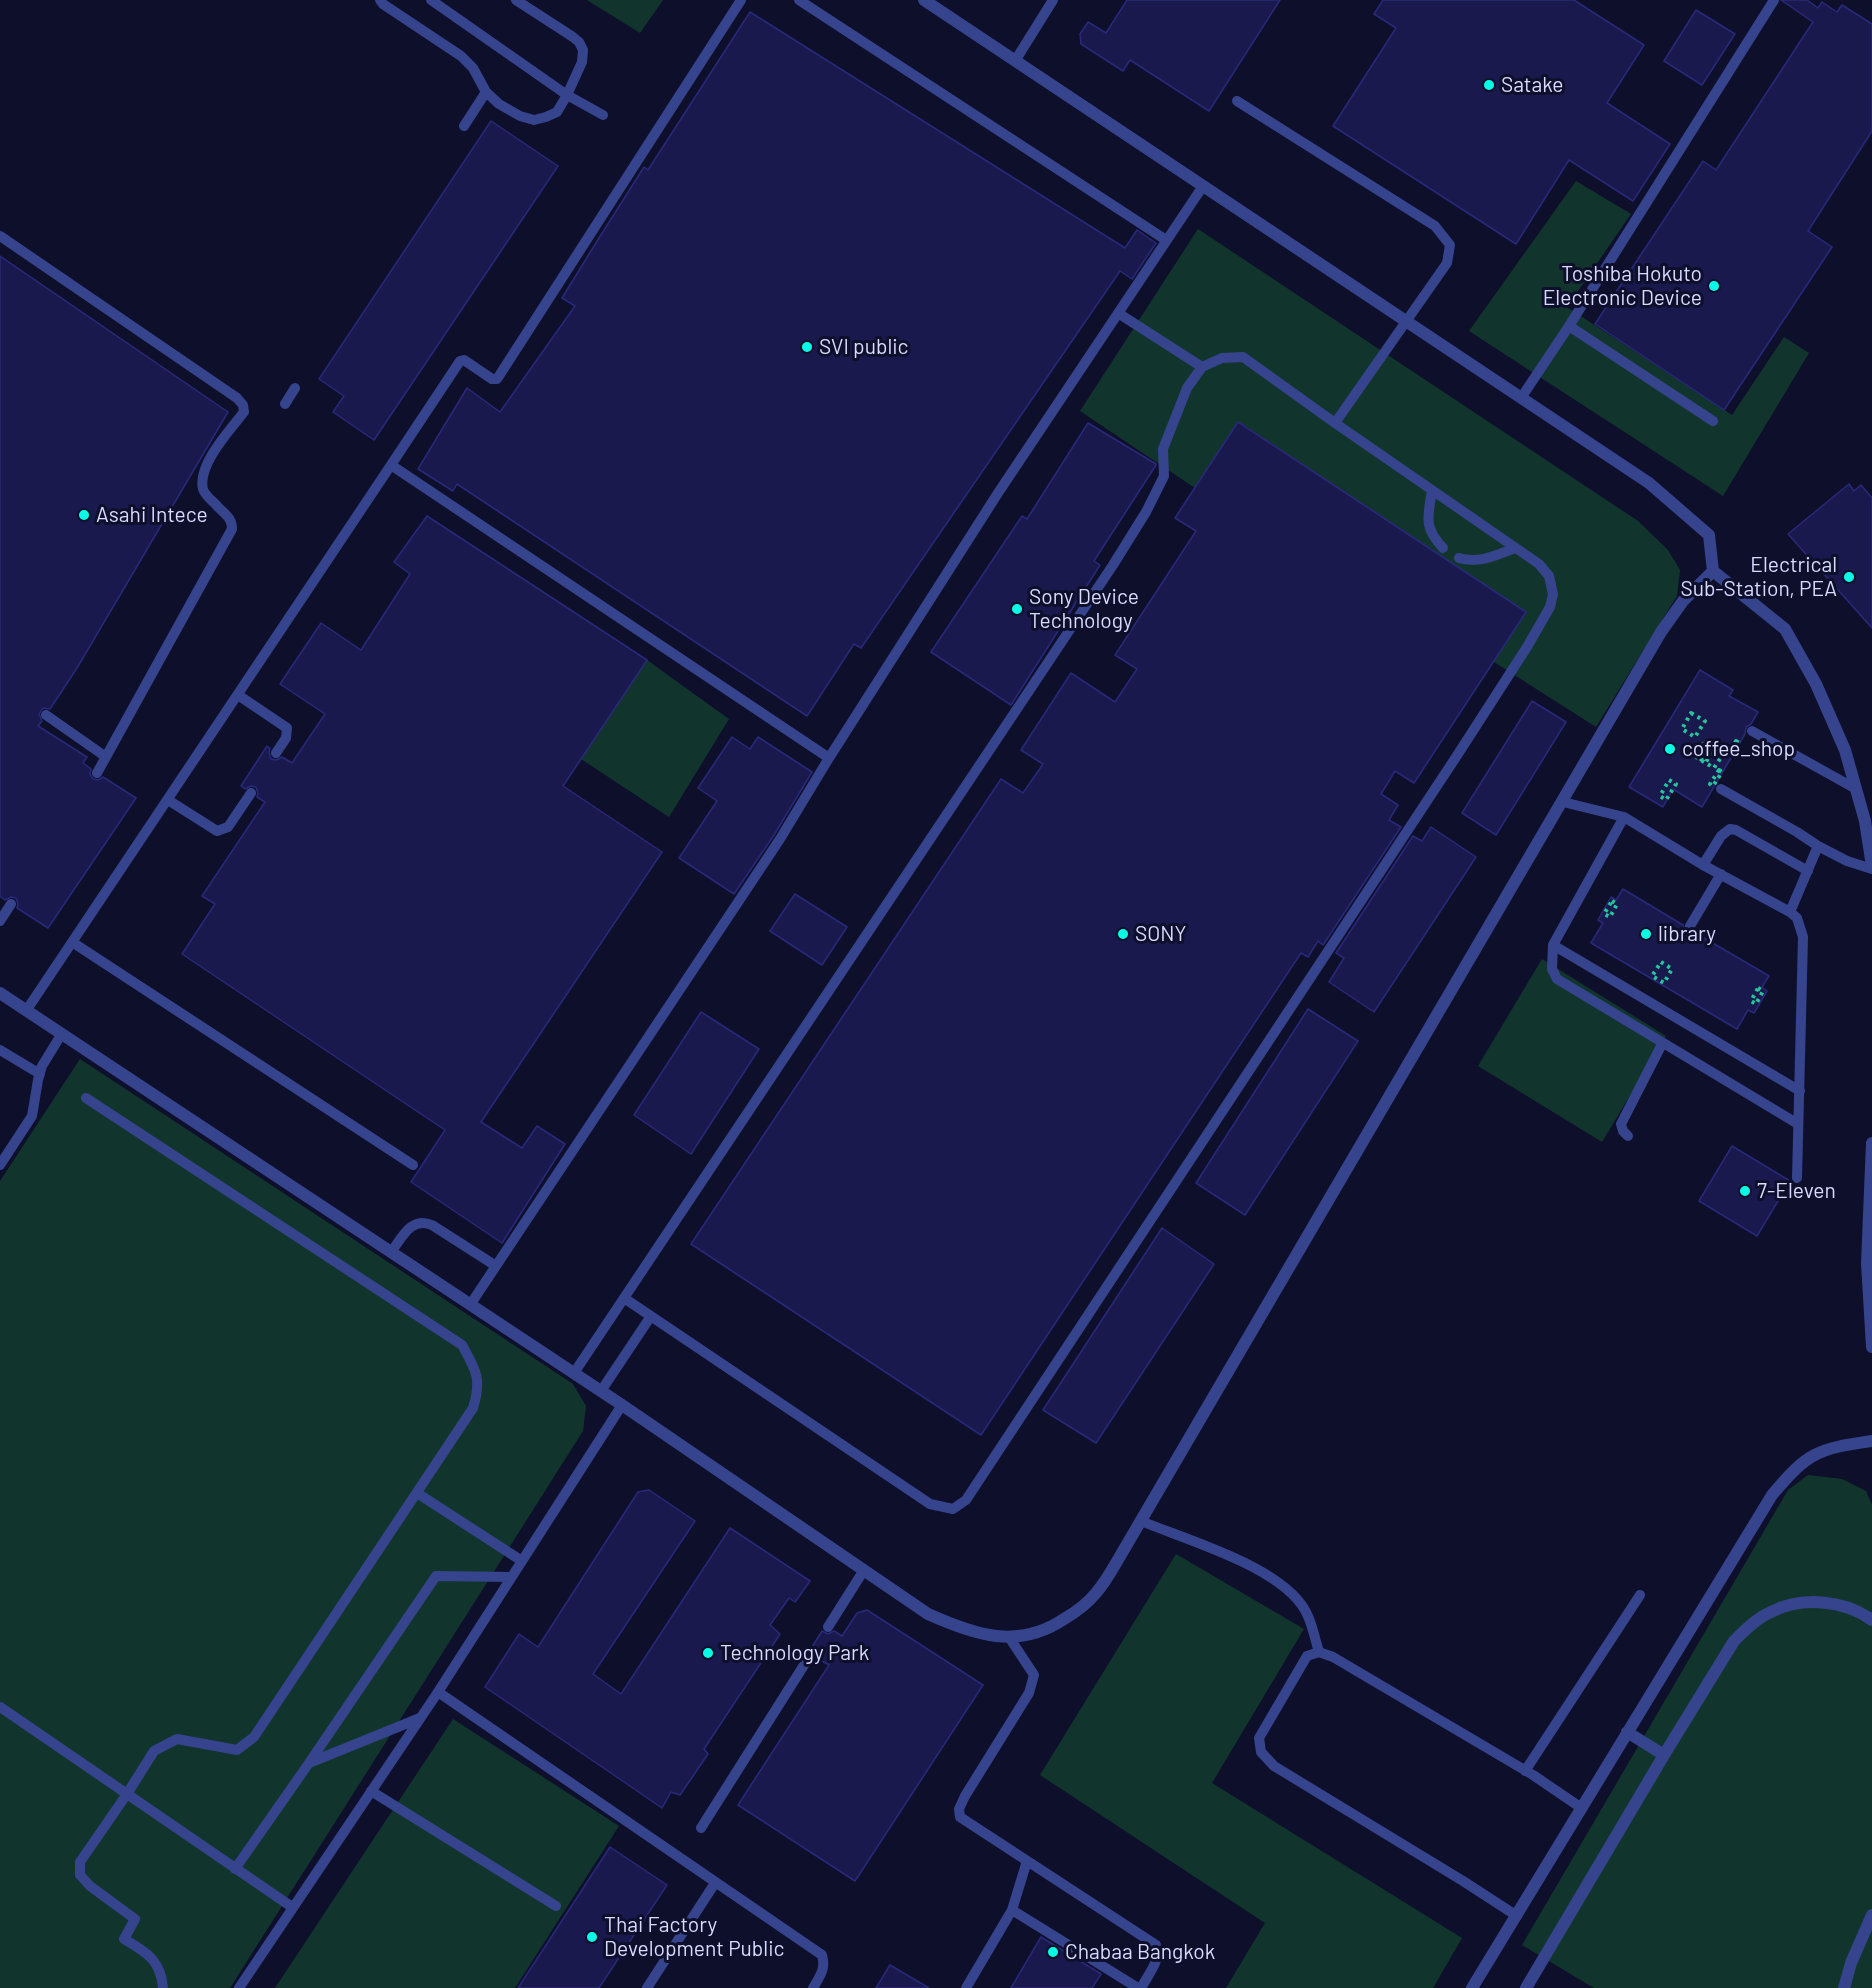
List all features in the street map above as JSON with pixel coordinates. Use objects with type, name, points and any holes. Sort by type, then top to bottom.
[{"type":"street","points":[[924,0],[1649,483],[1709,535],[1713,571],[1785,629],[1816,684],[1845,750],[1865,821],[1872,868]]},
{"type":"street","points":[[0,993],[622,1405],[928,1614],[960,1629],[986,1635],[1009,1637],[1033,1635],[1078,1611],[1097,1593],[1661,632],[1683,601],[1713,571]]},
{"type":"street","points":[[1872,1143],[1867,1263],[1872,1347]]},
{"type":"street","points":[[1472,1988],[1580,1807],[1694,1626],[1772,1495],[1793,1469],[1811,1455],[1834,1447],[1872,1441]]},
{"type":"street","points":[[1526,1988],[1734,1641],[1750,1625],[1769,1612],[1789,1605],[1809,1602],[1834,1604],[1860,1611],[1872,1620]]},
{"type":"street","points":[[1626,1732],[1664,1755]]},
{"type":"street","points":[[1844,1988],[1851,1963],[1872,1916]]},
{"type":"lane","points":[[380,0],[461,56],[473,68],[486,92],[499,104],[520,116],[534,120],[557,112],[582,62],[583,50],[579,42],[516,0]]},
{"type":"lane","points":[[431,0],[567,94],[603,115]]},
{"type":"lane","points":[[26,1011],[460,361],[464,360],[492,379],[497,379],[741,0]]},
{"type":"lane","points":[[799,0],[1166,240]]},
{"type":"lane","points":[[1015,61],[1053,0]]},
{"type":"lane","points":[[1521,398],[1569,326],[1773,0]]},
{"type":"lane","points":[[464,126],[486,92]]},
{"type":"lane","points":[[1237,101],[1435,226],[1450,245],[1448,263],[1335,423]]},
{"type":"lane","points":[[470,1305],[780,839],[998,493],[1203,186]]},
{"type":"lane","points":[[0,236],[237,398],[243,405],[244,412],[211,456],[203,474],[203,488],[207,496],[230,518],[232,529],[97,773]]},
{"type":"lane","points":[[1118,314],[1202,367]]},
{"type":"lane","points":[[1569,326],[1713,421]]},
{"type":"lane","points":[[574,1373],[1146,512],[1164,476],[1163,449],[1187,388],[1202,367],[1222,358],[1243,357],[1539,564],[1549,576],[1552,594],[1550,607],[1527,647],[966,1500],[952,1509],[930,1504],[624,1298]]},
{"type":"lane","points":[[285,404],[295,388]]},
{"type":"lane","points":[[391,465],[829,758]]},
{"type":"lane","points":[[1432,490],[1427,522],[1432,536],[1443,548]]},
{"type":"lane","points":[[1460,558],[1468,561],[1486,559],[1515,548]]},
{"type":"lane","points":[[238,695],[287,728],[286,738],[276,753]]},
{"type":"lane","points":[[46,715],[106,757]]},
{"type":"lane","points":[[1752,731],[1856,789]]},
{"type":"lane","points":[[1721,789],[1797,832],[1822,849],[1847,861],[1872,868]]},
{"type":"lane","points":[[168,800],[217,831],[228,827],[250,793]]},
{"type":"lane","points":[[1563,802],[1624,817],[1797,918],[1803,937],[1797,1178]]},
{"type":"lane","points":[[1624,817],[1553,945],[1552,969],[1557,979],[1798,1124]]},
{"type":"lane","points":[[1703,864],[1721,836],[1730,829],[1736,830],[1808,871]]},
{"type":"lane","points":[[1790,912],[1808,871],[1822,849]]},
{"type":"lane","points":[[1690,926],[1721,874]]},
{"type":"lane","points":[[0,919],[11,904]]},
{"type":"lane","points":[[72,942],[413,1165]]},
{"type":"lane","points":[[1553,945],[1800,1091]]},
{"type":"lane","points":[[0,1165],[32,1116],[40,1074],[61,1035]]},
{"type":"lane","points":[[1628,1136],[1621,1124],[1662,1044]]},
{"type":"lane","points":[[0,1050],[40,1074]]},
{"type":"lane","points":[[86,1098],[462,1345],[477,1372],[479,1391],[473,1408],[254,1737],[237,1750],[177,1739],[154,1751],[80,1862],[80,1875],[90,1886],[135,1919],[124,1939],[149,1954],[162,1975],[163,1988]]},
{"type":"lane","points":[[391,1252],[411,1226],[423,1222],[432,1225],[496,1266]]},
{"type":"lane","points":[[601,1391],[651,1316]]},
{"type":"lane","points":[[239,1988],[291,1907],[438,1692],[622,1405]]},
{"type":"lane","points":[[417,1493],[522,1561]]},
{"type":"lane","points":[[1141,1521],[1249,1564],[1290,1591],[1303,1606],[1319,1652]]},
{"type":"lane","points":[[828,1628],[864,1570]]},
{"type":"lane","points":[[236,1869],[436,1576],[511,1577]]},
{"type":"lane","points":[[1529,1773],[1640,1595]]},
{"type":"lane","points":[[1009,1637],[1034,1675],[1033,1683],[965,1796],[959,1809],[960,1817],[1156,1945],[1159,1952],[1158,1958],[1140,1988],[1012,1910]]},
{"type":"lane","points":[[1517,1916],[1275,1766],[1262,1752],[1259,1738],[1307,1656],[1319,1652],[1333,1657],[1529,1773],[1580,1807]]},
{"type":"lane","points":[[701,1828],[811,1654]]},
{"type":"lane","points":[[438,1692],[822,1955],[823,1971],[813,1988]]},
{"type":"lane","points":[[0,1707],[291,1907]]},
{"type":"lane","points":[[309,1763],[420,1718]]},
{"type":"lane","points":[[370,1791],[556,1906]]},
{"type":"lane","points":[[966,1988],[1012,1910],[1027,1861]]},
{"type":"lane","points":[[647,1988],[715,1883]]},
{"type":"path","points":[[1691,713],[1705,721],[1695,736],[1682,729],[1691,713]]},
{"type":"path","points":[[1704,742],[1724,753],[1714,768],[1696,757],[1704,742]]},
{"type":"path","points":[[1706,742],[1714,748],[1706,762],[1697,757],[1706,742]]},
{"type":"path","points":[[1669,780],[1676,784],[1666,800],[1660,796],[1669,780]]},
{"type":"path","points":[[1661,962],[1672,969],[1664,983],[1652,976],[1661,962]]},
{"type":"green space","points":[[587,0],[663,0],[640,33]]},
{"type":"green space","points":[[1576,181],[1631,214],[1567,307],[1732,415],[1784,337],[1809,353],[1723,496],[1469,331]]},
{"type":"green space","points":[[1198,229],[1638,521],[1668,550],[1680,570],[1677,596],[1596,727],[1494,662],[1526,612],[1239,422],[1195,488],[1080,411]]},
{"type":"green space","points":[[647,660],[729,719],[669,817],[581,759]]},
{"type":"green space","points":[[1542,959],[1666,1036],[1602,1142],[1478,1066]]},
{"type":"green space","points":[[80,1059],[573,1384],[586,1406],[583,1431],[230,1988],[0,1988],[0,1181]]},
{"type":"green space","points":[[1808,1475],[1842,1479],[1866,1491],[1872,1505],[1872,1988],[1594,1988],[1522,1945],[1788,1490]]},
{"type":"green space","points":[[1176,1554],[1304,1629],[1212,1783],[1462,1938],[1433,1988],[1226,1988],[1265,1923],[1040,1775]]},
{"type":"green space","points":[[453,1719],[619,1826],[515,1988],[275,1988]]},
{"type":"building","points":[[1127,0],[1280,0],[1209,111],[1130,60],[1123,71],[1081,44],[1080,34],[1088,22],[1106,33]]},
{"type":"building","name":"Satake","points":[[1383,0],[1574,0],[1644,45],[1607,103],[1670,144],[1633,201],[1569,160],[1516,244],[1333,126],[1396,28],[1374,14]]},
{"type":"building","points":[[1781,0],[1807,0],[1818,8],[1822,2],[1837,12],[1842,5],[1872,24],[1872,131],[1808,231],[1832,247],[1724,410],[1595,324],[1703,161],[1716,170],[1813,22]]},
{"type":"building","points":[[1696,10],[1735,34],[1702,85],[1664,61]]},
{"type":"building","name":"SVI public","points":[[750,12],[1125,248],[1137,230],[1156,243],[1132,279],[1120,271],[861,648],[854,644],[807,716],[457,484],[453,491],[418,469],[467,388],[500,412],[575,306],[562,298],[599,238],[644,167],[648,170]]},
{"type":"building","points":[[491,121],[558,166],[374,440],[333,412],[344,396],[319,379]]},
{"type":"building","name":"Asahi Intece","points":[[0,256],[228,412],[77,668],[50,709],[43,708],[39,714],[42,721],[38,726],[87,757],[83,763],[91,769],[90,774],[93,779],[98,780],[103,777],[136,798],[48,928],[17,908],[16,898],[11,897],[5,900],[0,896]]},
{"type":"building","name":"SONY","points":[[1238,422],[1526,612],[1414,783],[1395,771],[1381,794],[1398,805],[1389,820],[1401,827],[1323,945],[1318,941],[1308,957],[1301,953],[981,1435],[691,1244],[1001,779],[1023,793],[1043,764],[1021,750],[1071,673],[1115,702],[1137,669],[1115,655],[1196,531],[1175,518]]},
{"type":"building","name":"Sony Device Technology","points":[[1088,423],[1156,465],[1094,561],[1100,565],[1011,705],[931,652],[1022,516],[1027,519]]},
{"type":"building","name":"Electrical Sub-Station, PEA","points":[[1849,484],[1854,491],[1861,485],[1872,498],[1872,628],[1788,534]]},
{"type":"building","points":[[427,516],[647,660],[563,786],[662,852],[481,1122],[522,1148],[537,1126],[565,1144],[502,1243],[411,1182],[445,1130],[182,954],[215,904],[202,896],[265,802],[257,797],[256,787],[251,786],[245,789],[241,786],[267,746],[270,748],[271,759],[276,760],[282,757],[292,763],[325,714],[280,684],[321,623],[361,650],[410,574],[394,562]]},
{"type":"building","points":[[1700,670],[1733,690],[1729,696],[1758,712],[1751,724],[1746,727],[1745,734],[1702,807],[1673,789],[1663,807],[1629,787]]},
{"type":"building","points":[[1532,701],[1566,722],[1496,835],[1462,813]]},
{"type":"building","points":[[732,737],[750,749],[758,737],[812,772],[774,835],[734,894],[679,858],[717,801],[698,788]]},
{"type":"building","points":[[1431,827],[1476,857],[1374,1012],[1329,982],[1344,958],[1336,953],[1413,836],[1422,841]]},
{"type":"building","points":[[1623,889],[1683,925],[1686,932],[1694,932],[1769,976],[1762,987],[1767,991],[1754,1013],[1748,1010],[1737,1029],[1591,943],[1603,923],[1598,920],[1611,897],[1616,900]]},
{"type":"building","points":[[795,894],[847,927],[822,965],[770,931]]},
{"type":"building","points":[[1308,1009],[1358,1041],[1245,1215],[1196,1183]]},
{"type":"building","points":[[701,1012],[759,1049],[691,1154],[634,1115]]},
{"type":"building","name":"7-Eleven","points":[[1732,1146],[1790,1181],[1757,1236],[1699,1201]]},
{"type":"building","points":[[1162,1228],[1214,1264],[1096,1443],[1043,1410]]},
{"type":"building","name":"Technology Park","points":[[649,1490],[695,1521],[593,1674],[621,1694],[730,1528],[810,1581],[795,1602],[789,1598],[770,1625],[780,1634],[704,1749],[708,1754],[680,1795],[671,1792],[662,1808],[485,1687],[519,1634],[538,1647],[638,1492]]},
{"type":"building","points":[[867,1610],[983,1685],[855,1881],[738,1805],[829,1665],[817,1658],[818,1651],[812,1647],[822,1631],[828,1634],[834,1631],[842,1636],[857,1613]]},
{"type":"building","name":"Thai Factory Development Public","points":[[610,1847],[667,1885],[599,1988],[518,1988]]},
{"type":"building","name":"Chabaa Bangkok","points":[[1041,1937],[1101,1974],[1092,1988],[1011,1988]]},
{"type":"building","points":[[890,1965],[929,1988],[876,1988]]},
{"type":"place","name":"Satake","points":[[1489,85]]},
{"type":"place","name":"Toshiba Hokuto Electronic Device","points":[[1714,286]]},
{"type":"place","name":"SVI public","points":[[807,347]]},
{"type":"place","name":"Asahi Intece","points":[[84,515]]},
{"type":"place","name":"Electrical Sub-Station, PEA","points":[[1849,577]]},
{"type":"place","name":"Sony Device Technology","points":[[1017,609]]},
{"type":"place","name":"coffee_shop","points":[[1670,749]]},
{"type":"place","name":"SONY","points":[[1123,934]]},
{"type":"place","name":"library","points":[[1646,934]]},
{"type":"place","name":"7-Eleven","points":[[1745,1191]]},
{"type":"place","name":"Technology Park","points":[[708,1653]]},
{"type":"place","name":"Thai Factory Development Public","points":[[592,1937]]},
{"type":"place","name":"Chabaa Bangkok","points":[[1053,1952]]}]
